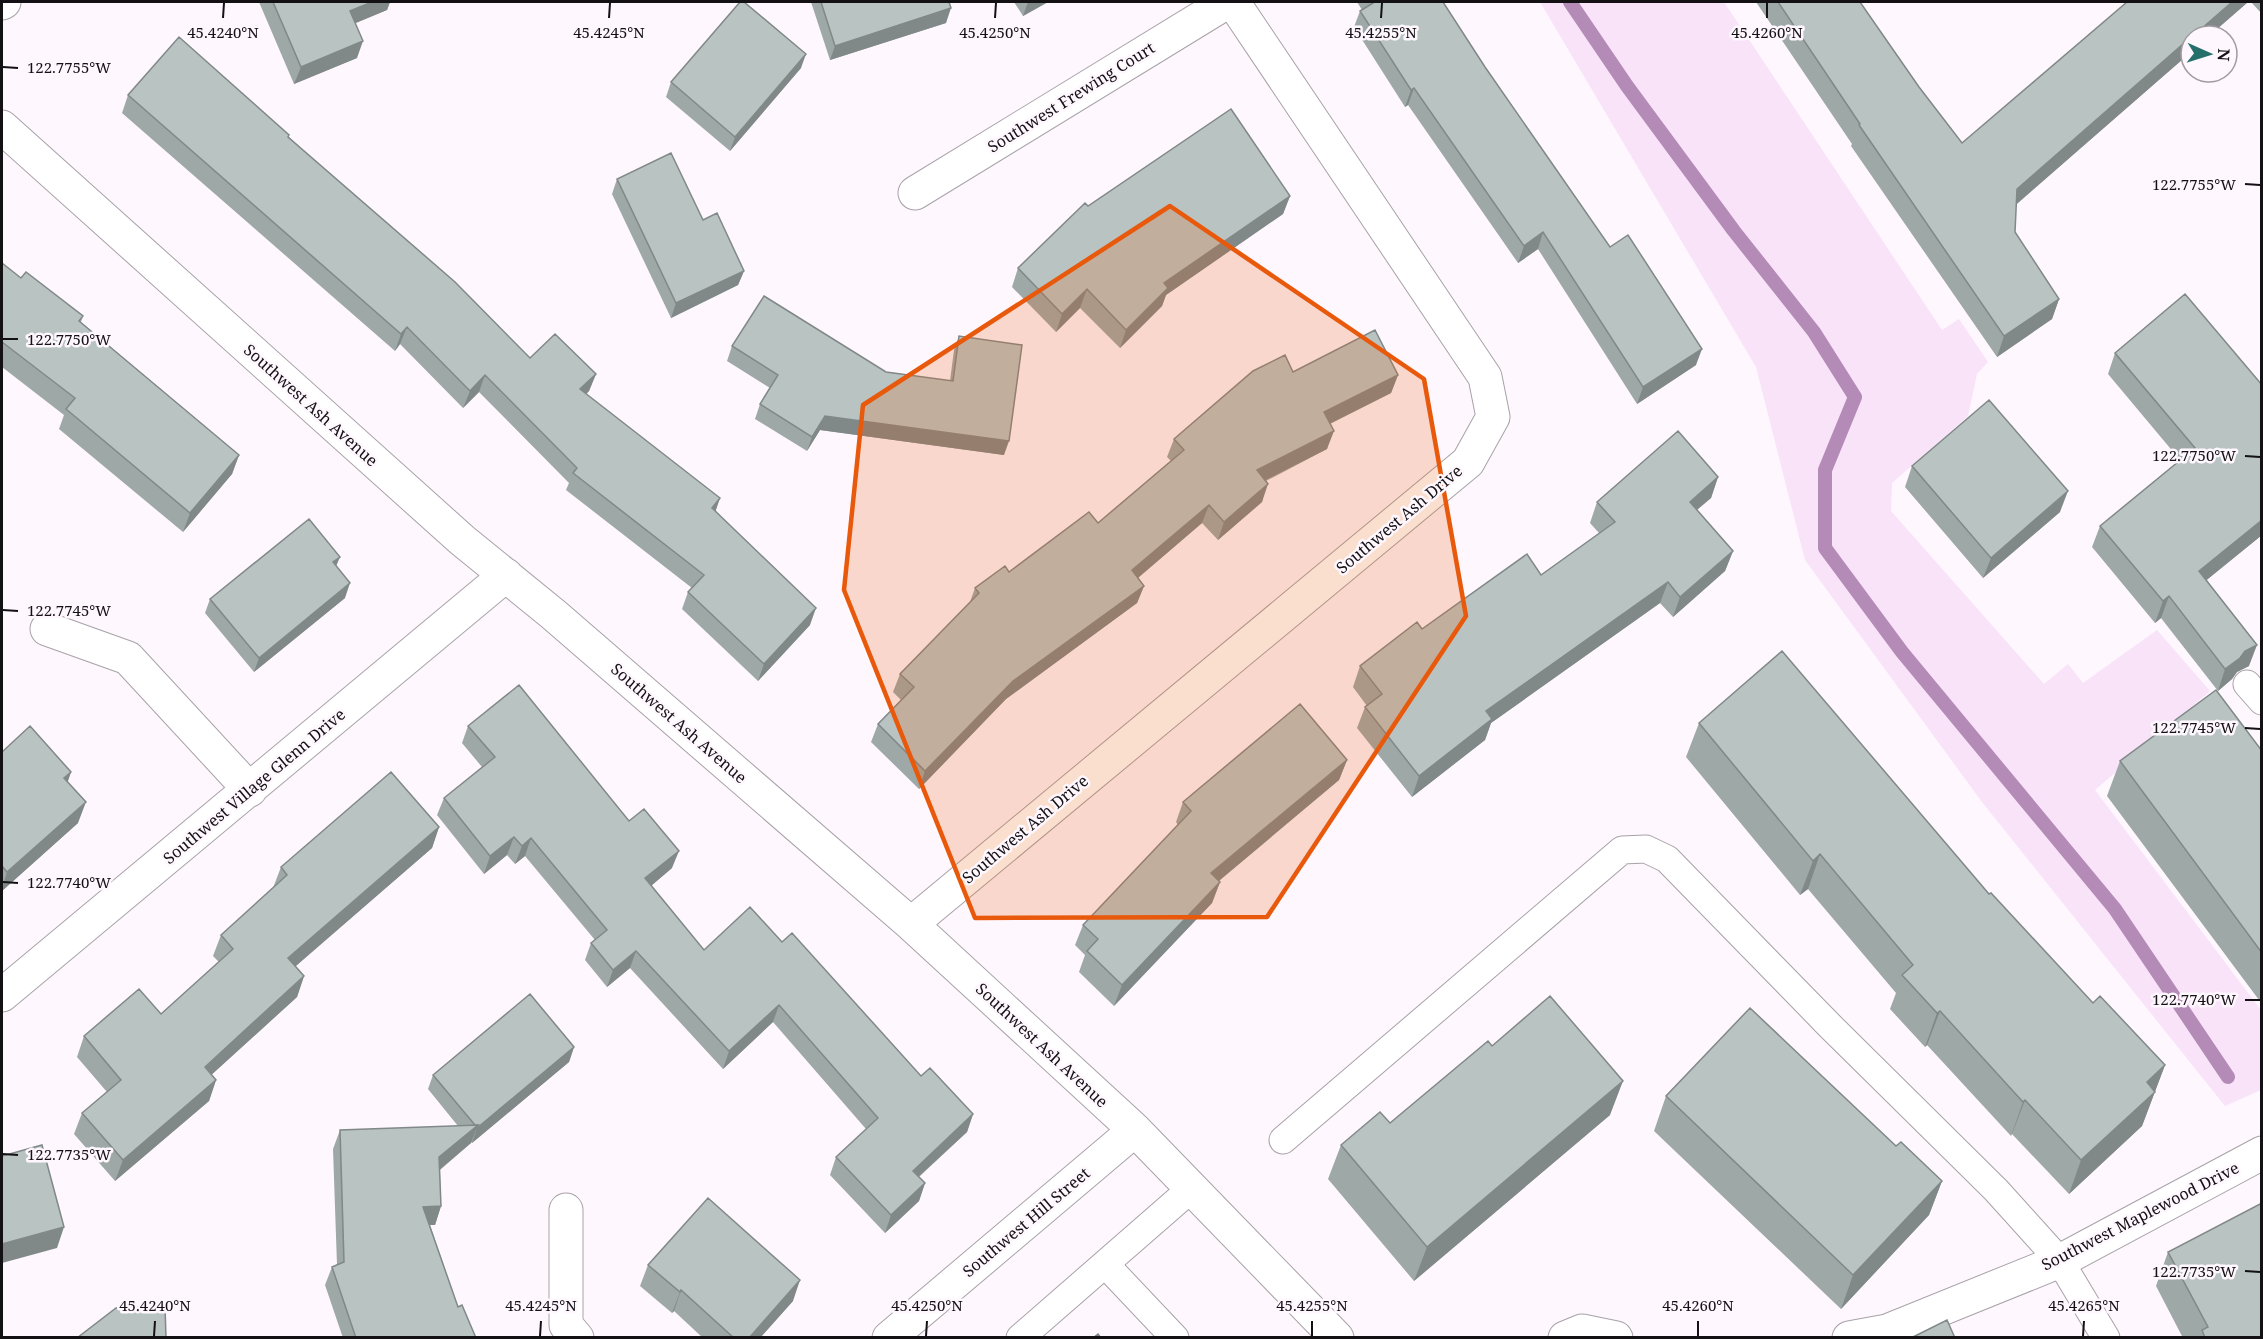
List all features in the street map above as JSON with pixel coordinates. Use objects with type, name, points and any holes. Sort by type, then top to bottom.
[{"type":"street","name":"Southwest Frewing Court","points":[[915,193],[1227,2]]},
{"type":"street","name":"Southwest Ash Drive","points":[[911,924],[1468,462],[1492,417],[1485,377],[1233,2]]},
{"type":"street","name":"Southwest Ash Avenue","points":[[2,128],[462,540],[506,575],[911,924],[1135,1130],[1337,1338]]},
{"type":"street","name":"Southwest Village Glenn Drive","points":[[2,995],[506,575]]},
{"type":"street","points":[[47,629],[128,658],[250,790]]},
{"type":"street","name":"Southwest Hill Street","points":[[889,1338],[1135,1130]]},
{"type":"street","name":"Southwest Maplewood Drive","points":[[1849,1338],[1887,1331],[2060,1261],[2262,1153]]},
{"type":"street","points":[[566,1210],[566,1325],[577,1338]]},
{"type":"street","points":[[1565,1338],[1582,1331],[1616,1338]]},
{"type":"lane","points":[[1282,1140],[1622,850],[1646,849],[1667,859],[1829,1025],[1996,1190],[2060,1261],[2101,1336]]},
{"type":"lane","points":[[1020,1338],[1192,1188]]},
{"type":"lane","points":[[1105,1264],[1175,1338]]},
{"type":"highlighted area","points":[[1170,206],[1424,379],[1466,616],[1267,917],[975,918],[844,590],[863,405]]},
{"type":"shaded area","points":[[1540,2],[1724,2],[1942,330],[1959,319],[1988,362],[1977,374],[1968,416],[1892,483],[1891,511],[2044,684],[2068,664],[2083,683],[2157,630],[2210,691],[2095,790],[2261,1010],[2261,1090],[2225,1106],[1982,802],[1805,560],[1756,367]]},
{"type":"building","points":[[273,2],[372,2],[350,11],[363,41],[301,67]]},
{"type":"building","points":[[740,2],[744,2],[806,54],[735,137],[671,82]]},
{"type":"building","points":[[821,2],[949,2],[951,8],[835,46]]},
{"type":"building","points":[[1372,2],[1443,2],[1485,67],[1610,247],[1628,235],[1702,349],[1643,387],[1543,232],[1524,246],[1414,88],[1411,90],[1360,11]]},
{"type":"building","points":[[1778,2],[1860,2],[1919,87],[1962,143],[2127,2],[2232,2],[2207,24],[2179,24],[2179,47],[2017,189],[2015,232],[2059,299],[2004,336]]},
{"type":"building","points":[[179,37],[289,135],[288,137],[455,282],[530,358],[555,334],[596,374],[580,389],[720,498],[712,508],[816,608],[764,664],[688,592],[704,575],[573,473],[577,468],[485,375],[470,391],[407,327],[401,334],[128,95]]},
{"type":"building","points":[[1231,109],[1290,196],[1164,283],[1168,288],[1126,330],[1087,289],[1062,314],[1018,268],[1085,203],[1088,206]]},
{"type":"building","points":[[671,153],[703,220],[717,213],[744,271],[676,303],[617,179]]},
{"type":"building","points":[[2,263],[21,278],[26,272],[83,316],[79,321],[239,455],[190,513],[66,409],[75,398],[2,342]]},
{"type":"building","points":[[2185,294],[2262,385],[2262,520],[2199,571],[2257,645],[2245,651],[2240,658],[2225,669],[2169,596],[2163,601],[2100,526],[2195,448],[2115,353]]},
{"type":"building","points":[[764,296],[886,372],[953,381],[959,336],[1022,345],[1009,441],[825,416],[812,437],[760,404],[778,375],[732,346]]},
{"type":"building","points":[[1375,330],[1398,375],[1324,412],[1334,431],[1257,470],[1268,484],[1224,522],[1209,505],[1132,570],[1144,586],[1013,681],[925,771],[878,724],[914,687],[900,674],[979,593],[975,588],[1005,566],[1009,572],[1089,512],[1098,523],[1184,450],[1174,439],[1253,371],[1285,355],[1293,372]]},
{"type":"building","points":[[1989,400],[2068,491],[1991,558],[1912,466]]},
{"type":"building","points":[[1678,431],[1718,477],[1690,502],[1733,551],[1680,597],[1668,582],[1486,711],[1492,719],[1419,776],[1365,707],[1382,694],[1360,666],[1417,622],[1422,629],[1527,554],[1541,575],[1615,522],[1597,502]]},
{"type":"building","points":[[309,519],[340,557],[333,562],[350,583],[259,658],[210,599]]},
{"type":"building","points":[[1782,651],[1989,894],[1991,893],[2093,1003],[2100,996],[2165,1065],[2147,1082],[2155,1092],[2081,1160],[2025,1100],[2023,1102],[1940,1011],[1937,1013],[1902,975],[1913,965],[1820,854],[1813,861],[1699,723]]},
{"type":"building","points":[[519,685],[629,821],[644,809],[679,851],[645,878],[704,950],[750,907],[782,942],[792,933],[921,1076],[930,1068],[973,1114],[913,1171],[925,1183],[891,1215],[836,1157],[878,1118],[779,1005],[729,1051],[636,951],[613,970],[591,943],[607,930],[531,838],[522,846],[514,837],[490,856],[444,798],[495,757],[468,726]]},
{"type":"building","points":[[2216,690],[2262,751],[2262,953],[2120,761]]},
{"type":"building","points":[[1300,704],[1347,760],[1211,873],[1220,882],[1122,985],[1087,951],[1098,939],[1083,925],[1191,811],[1183,802]]},
{"type":"building","points":[[30,726],[71,772],[64,778],[86,802],[7,872],[2,866],[2,752]]},
{"type":"building","points":[[391,772],[439,827],[288,958],[304,976],[205,1067],[216,1080],[123,1160],[82,1113],[121,1080],[84,1036],[139,989],[161,1014],[233,949],[221,935],[287,875],[281,867]]},
{"type":"building","points":[[530,994],[574,1047],[477,1128],[478,1125],[475,1125],[433,1075]]},
{"type":"building","points":[[1550,996],[1623,1081],[1427,1247],[1341,1145],[1380,1112],[1390,1123],[1488,1041],[1492,1046]]},
{"type":"building","points":[[1750,1008],[1896,1146],[1901,1142],[1942,1181],[1853,1275],[1666,1096]]},
{"type":"building","points":[[478,1125],[439,1157],[441,1206],[423,1207],[458,1307],[462,1305],[476,1338],[356,1338],[332,1267],[344,1262],[340,1130]]},
{"type":"building","points":[[42,1145],[64,1227],[2,1244],[2,1156]]},
{"type":"building","points":[[708,1198],[800,1280],[749,1338],[734,1338],[681,1290],[680,1292],[648,1265]]},
{"type":"building","points":[[2262,1203],[2262,1338],[2205,1338],[2202,1330],[2208,1327],[2168,1252]]},
{"type":"building","points":[[165,1306],[166,1338],[77,1338],[116,1308]]},
{"type":"building","points":[[1947,1320],[1955,1338],[1911,1338]]},
{"type":"waterway","points":[[1570,2],[1627,86],[1734,231],[1814,332],[1855,397],[1825,470],[1825,548],[1902,652],[2115,909],[2228,1077]]}]
